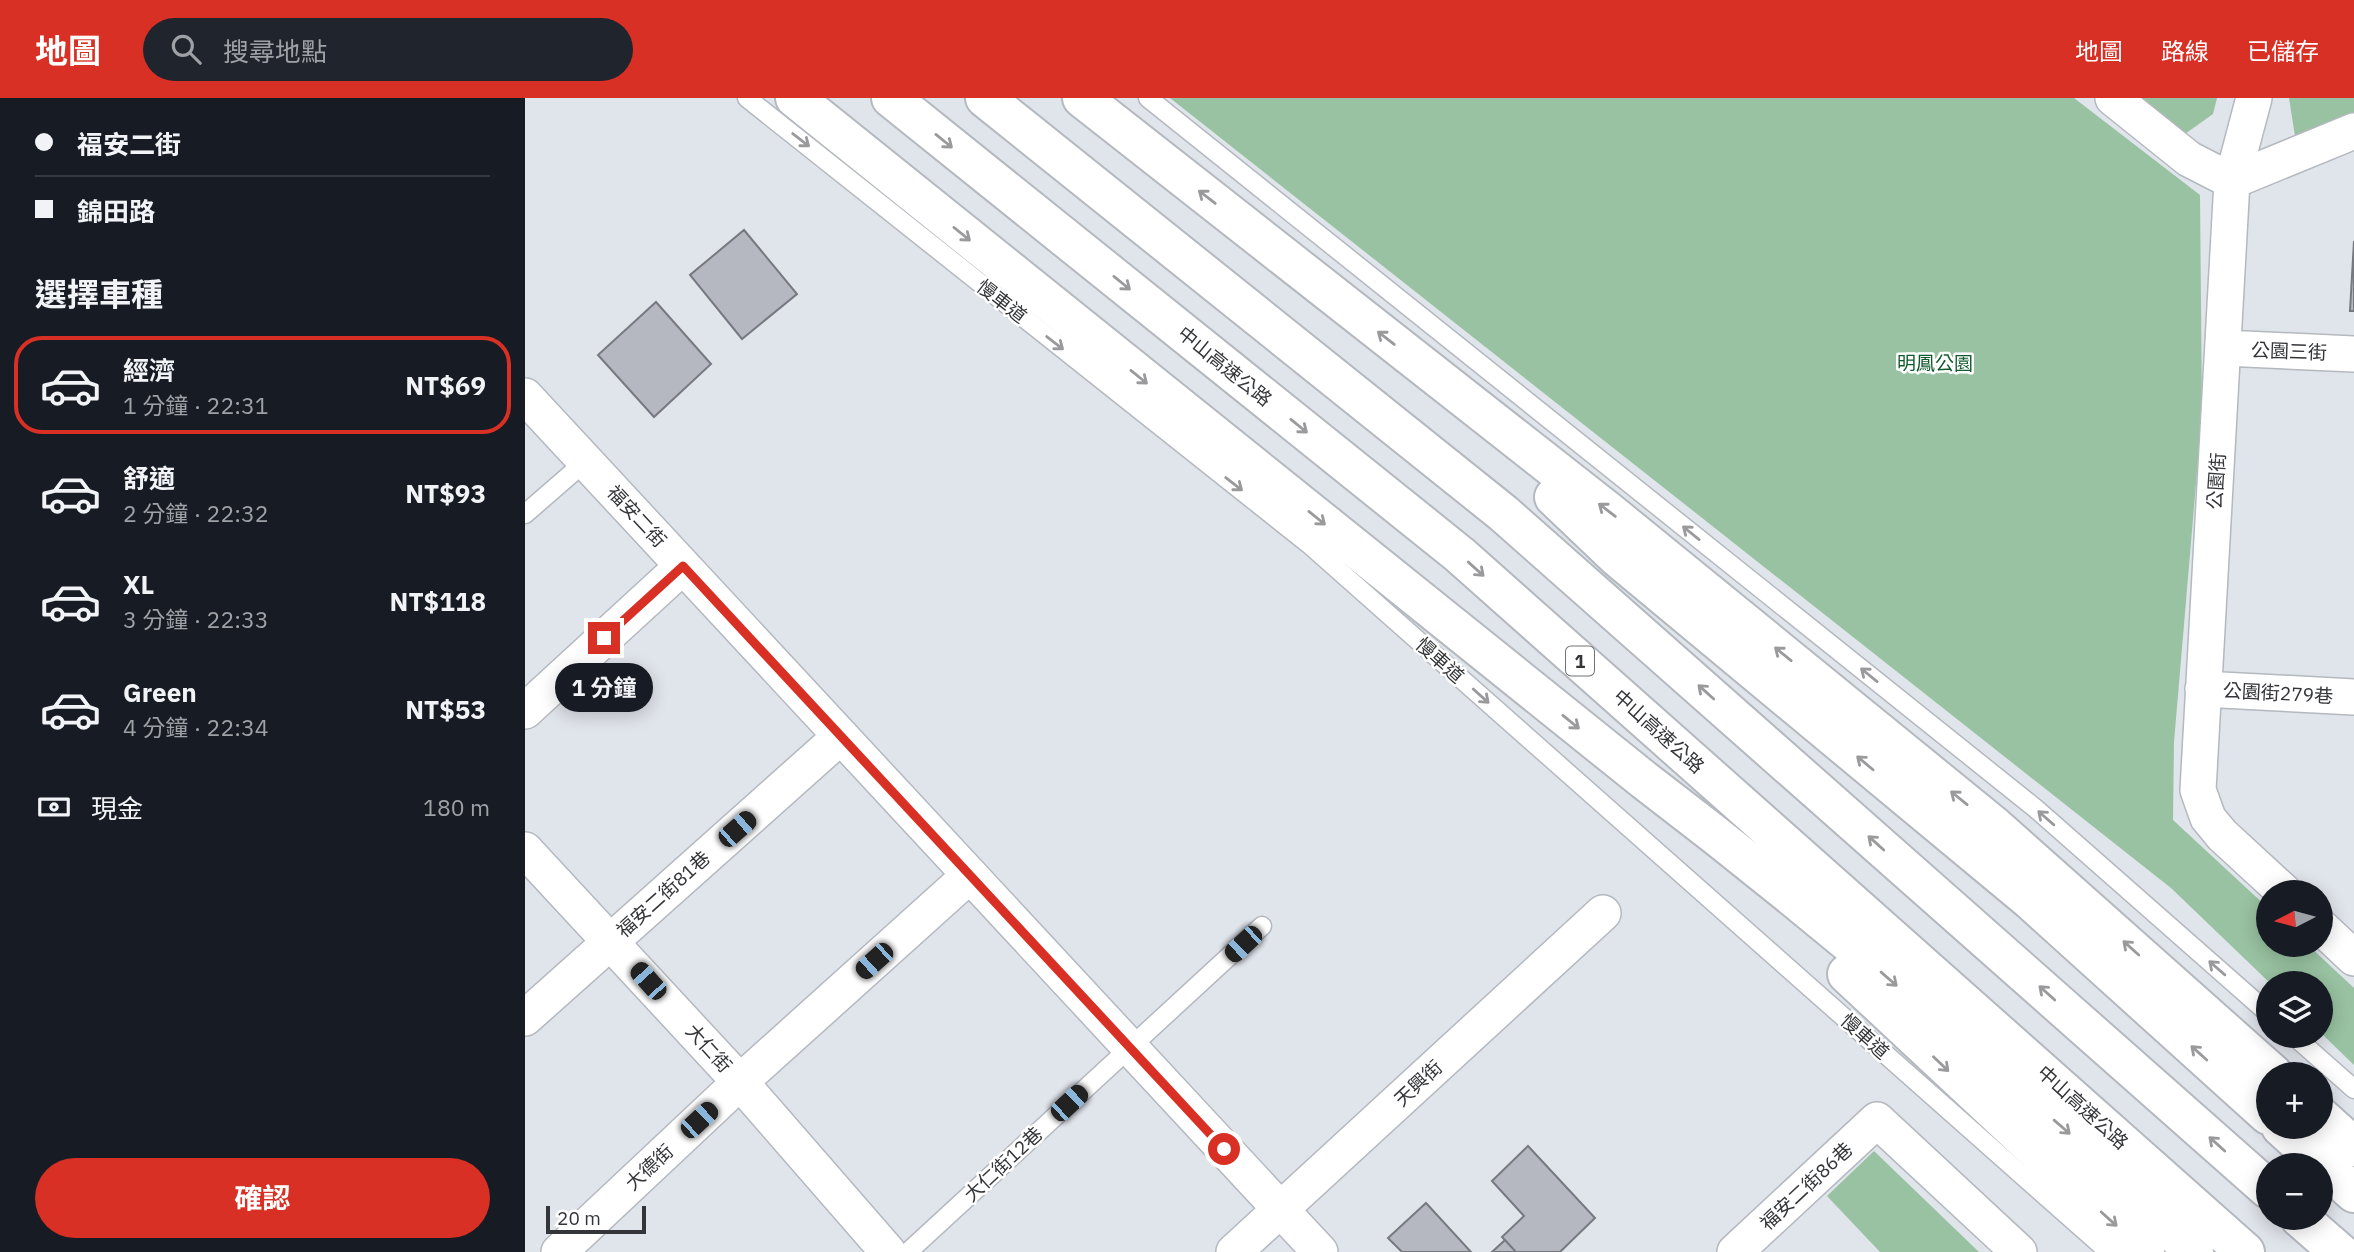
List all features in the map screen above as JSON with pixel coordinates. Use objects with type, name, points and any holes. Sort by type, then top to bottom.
[{"type":"highway","points":[[795,98],[1644,780],[1763,870],[2082,1144],[2194,1252]]},
{"type":"highway","name":"中山高速公路","points":[[891,98],[1460,555],[2245,1252]]},
{"type":"highway","points":[[985,98],[1503,513],[2256,1178]]},
{"type":"highway","points":[[1082,98],[1609,512],[1993,825],[2260,1062]]},
{"type":"highway","points":[[1440,380],[1618,558],[2030,900],[2256,1104]]},
{"type":"highway","points":[[1644,780],[1957,1080],[2145,1252]]},
{"type":"highway","points":[[2333,1128],[2354,1147]]},
{"type":"highway","points":[[2294,1139],[2354,1193]]},
{"type":"highway","points":[[2314,1230],[2339,1252]]},
{"type":"street","points":[[2113,98],[2189,159],[2232,181],[2354,131]]},
{"type":"street","name":"公園街","points":[[2254,98],[2232,181],[2198,790],[2208,818],[2222,835],[2271,880]]},
{"type":"street","name":"公園三街","points":[[2224,348],[2354,354]]},
{"type":"street","name":"福安二街","points":[[525,396],[1320,1252]]},
{"type":"street","points":[[525,710],[683,566]]},
{"type":"street","name":"公園街279巷","points":[[2203,689],[2354,698]]},
{"type":"street","name":"福安二街81巷","points":[[525,1018],[841,736]]},
{"type":"street","name":"大仁街","points":[[525,850],[740,1082],[888,1252]]},
{"type":"street","name":"大德街","points":[[559,1252],[740,1082],[970,875]]},
{"type":"street","name":"天興街","points":[[1234,1252],[1603,913]]},
{"type":"street","points":[[2333,938],[2354,958]]},
{"type":"street","name":"福安二街86巷","points":[[1735,1252],[1877,1120],[2019,1252]]},
{"type":"lane","name":"慢車道","points":[[747,98],[1310,545],[2109,1252]]},
{"type":"lane","points":[[1148,98],[2035,808],[2256,1002]]},
{"type":"lane","points":[[525,514],[586,461]]},
{"type":"lane","name":"大仁街12巷","points":[[908,1252],[1262,926]]},
{"type":"lane","points":[[2308,1048],[2354,1089]]},
{"type":"green space","name":"明鳳公園","points":[[1170,98],[2074,98],[2200,195],[2202,413],[2174,742],[2173,820],[2256,897],[2256,957],[2321,957],[2354,988],[2354,1065],[2333,1045],[2333,971],[2257,971],[2171,888]]},
{"type":"green space","points":[[2135,98],[2217,98],[2213,114],[2182,136]]},
{"type":"green space","points":[[2289,98],[2354,98],[2354,116],[2327,128],[2295,136]]},
{"type":"green space","points":[[1874,1151],[1979,1252],[1880,1252],[1827,1196]]},
{"type":"building","points":[[744,230],[797,294],[742,339],[690,275]]},
{"type":"building","points":[[2354,241],[2354,311],[2350,311]]},
{"type":"building","points":[[656,302],[711,364],[654,417],[598,355]]},
{"type":"building","points":[[1528,1146],[1595,1218],[1560,1252],[1516,1252],[1502,1237],[1524,1216],[1492,1181]]},
{"type":"building","points":[[1426,1203],[1471,1252],[1402,1252],[1388,1238]]},
{"type":"building","points":[[1505,1240],[1516,1252],[1492,1252]]},
{"type":"route","points":[[604,638],[683,566],[1224,1149]]}]
